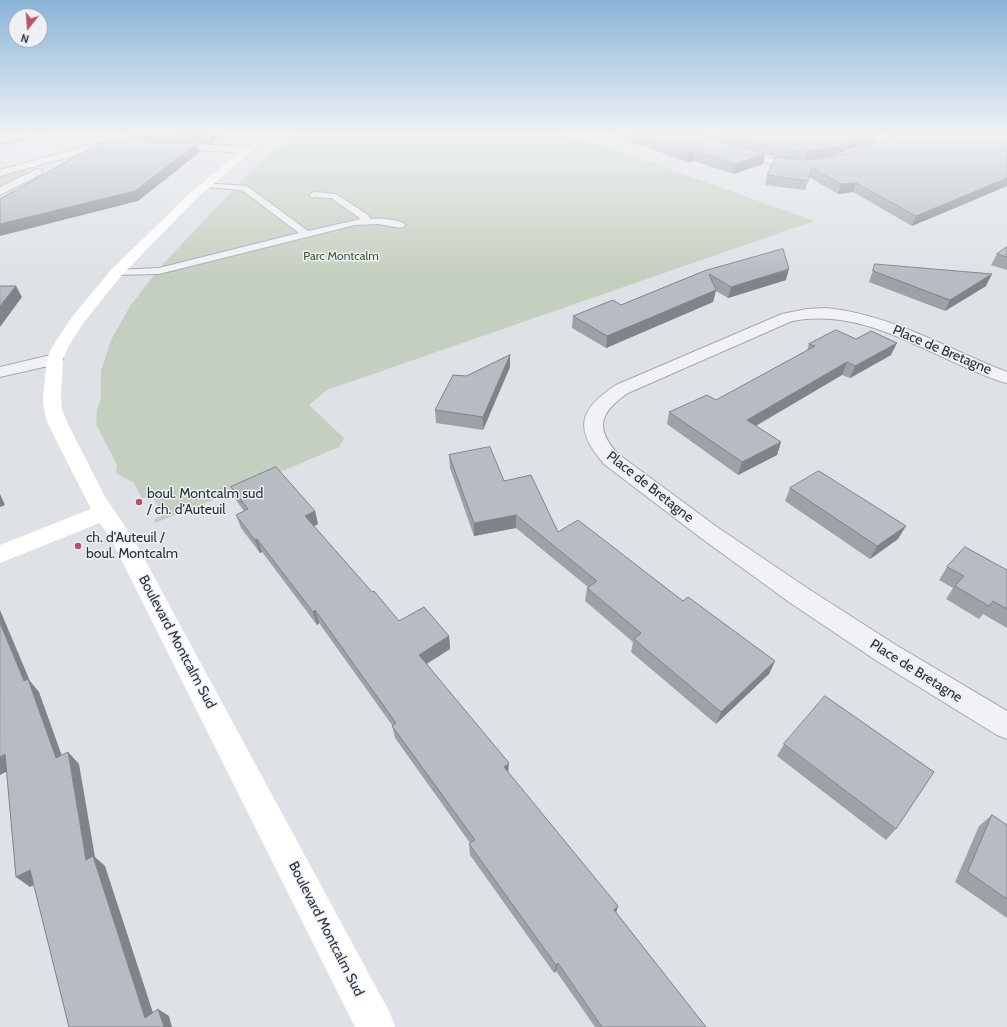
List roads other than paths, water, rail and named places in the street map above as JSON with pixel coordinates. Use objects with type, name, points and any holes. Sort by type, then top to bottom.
[{"type":"street","points":[[0,192],[17,182]]},
{"type":"street","name":"Boulevard Montcalm Sud","points":[[210,182],[116,273],[78,320],[65,339],[55,359],[52,397],[53,410],[57,422],[96,500],[122,538],[376,1027]]},
{"type":"street","name":"Place de Bretagne","points":[[1007,378],[872,320],[837,313],[812,312],[788,317],[622,389],[602,402],[593,420],[596,441],[611,459],[713,536],[884,652],[1007,726]]},
{"type":"street","points":[[0,372],[55,359]]},
{"type":"street","points":[[0,554],[104,512]]},
{"type":"lane","points":[[206,185],[244,188],[306,234]]},
{"type":"lane","points":[[314,195],[333,196],[365,217],[366,221]]},
{"type":"lane","points":[[116,273],[159,272],[351,223],[366,221],[401,225]]},
{"type":"place","name":"boul. Montcalm sud / ch. d'Auteuil","points":[[139,502]]},
{"type":"place","name":"ch. d'Auteuil / boul. Montcalm","points":[[78,546]]},
{"type":"park label","name":"Parc Montcalm","points":[[341,256]]}]
